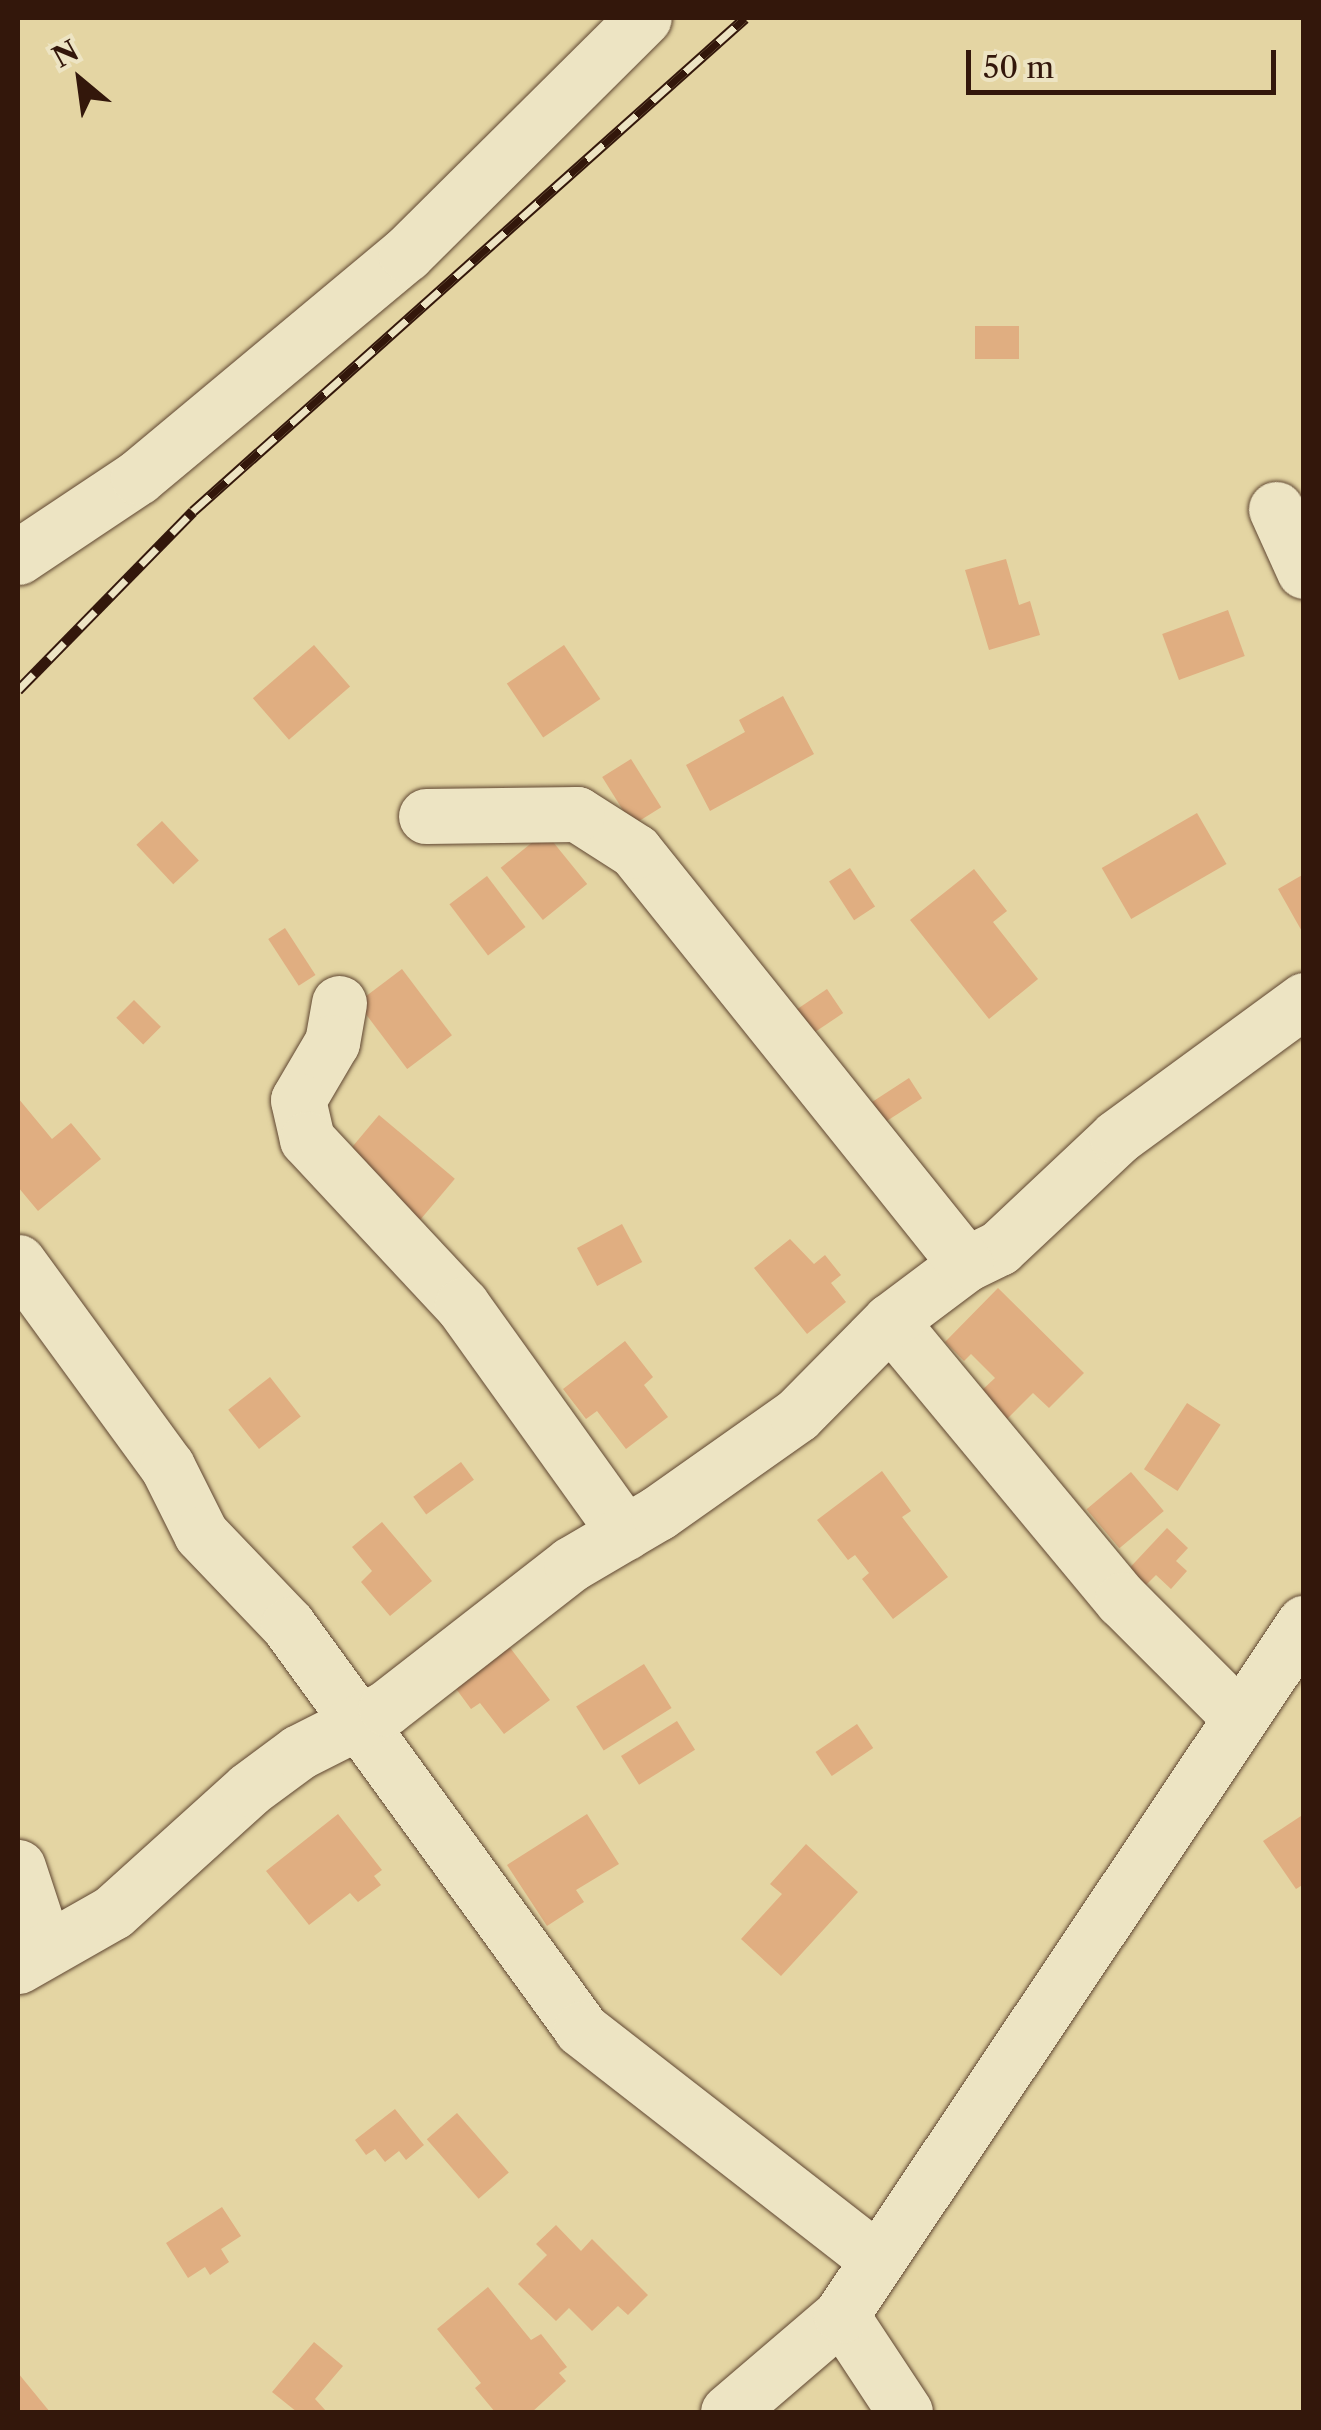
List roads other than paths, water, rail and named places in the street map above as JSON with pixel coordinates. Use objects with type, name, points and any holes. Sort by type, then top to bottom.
[{"type":"street","points":[[18,557],[138,477],[406,254],[644,18]]},
{"type":"street","points":[[1276,509],[1304,571]]},
{"type":"street","points":[[426,816],[578,814],[635,851],[966,1264]]},
{"type":"street","points":[[18,1867],[32,1957],[112,1912],[248,1788],[354,1723],[386,1708],[558,1574],[797,1415],[890,1321],[966,1264],[999,1248],[1117,1137],[1304,1000]]},
{"type":"street","points":[[338,1002],[332,1042],[298,1100],[307,1140],[462,1305],[625,1532]]},
{"type":"street","points":[[18,1262],[166,1466],[201,1534],[288,1626],[354,1723],[580,2029],[875,2258]]},
{"type":"street","points":[[890,1321],[1122,1600],[1238,1716]]},
{"type":"street","points":[[728,2412],[842,2314],[875,2258],[1139,1873],[1238,1716],[1304,1623]]},
{"type":"street","points":[[842,2314],[904,2412]]},
{"type":"railway","points":[[18,690],[193,511],[745,18]]}]
